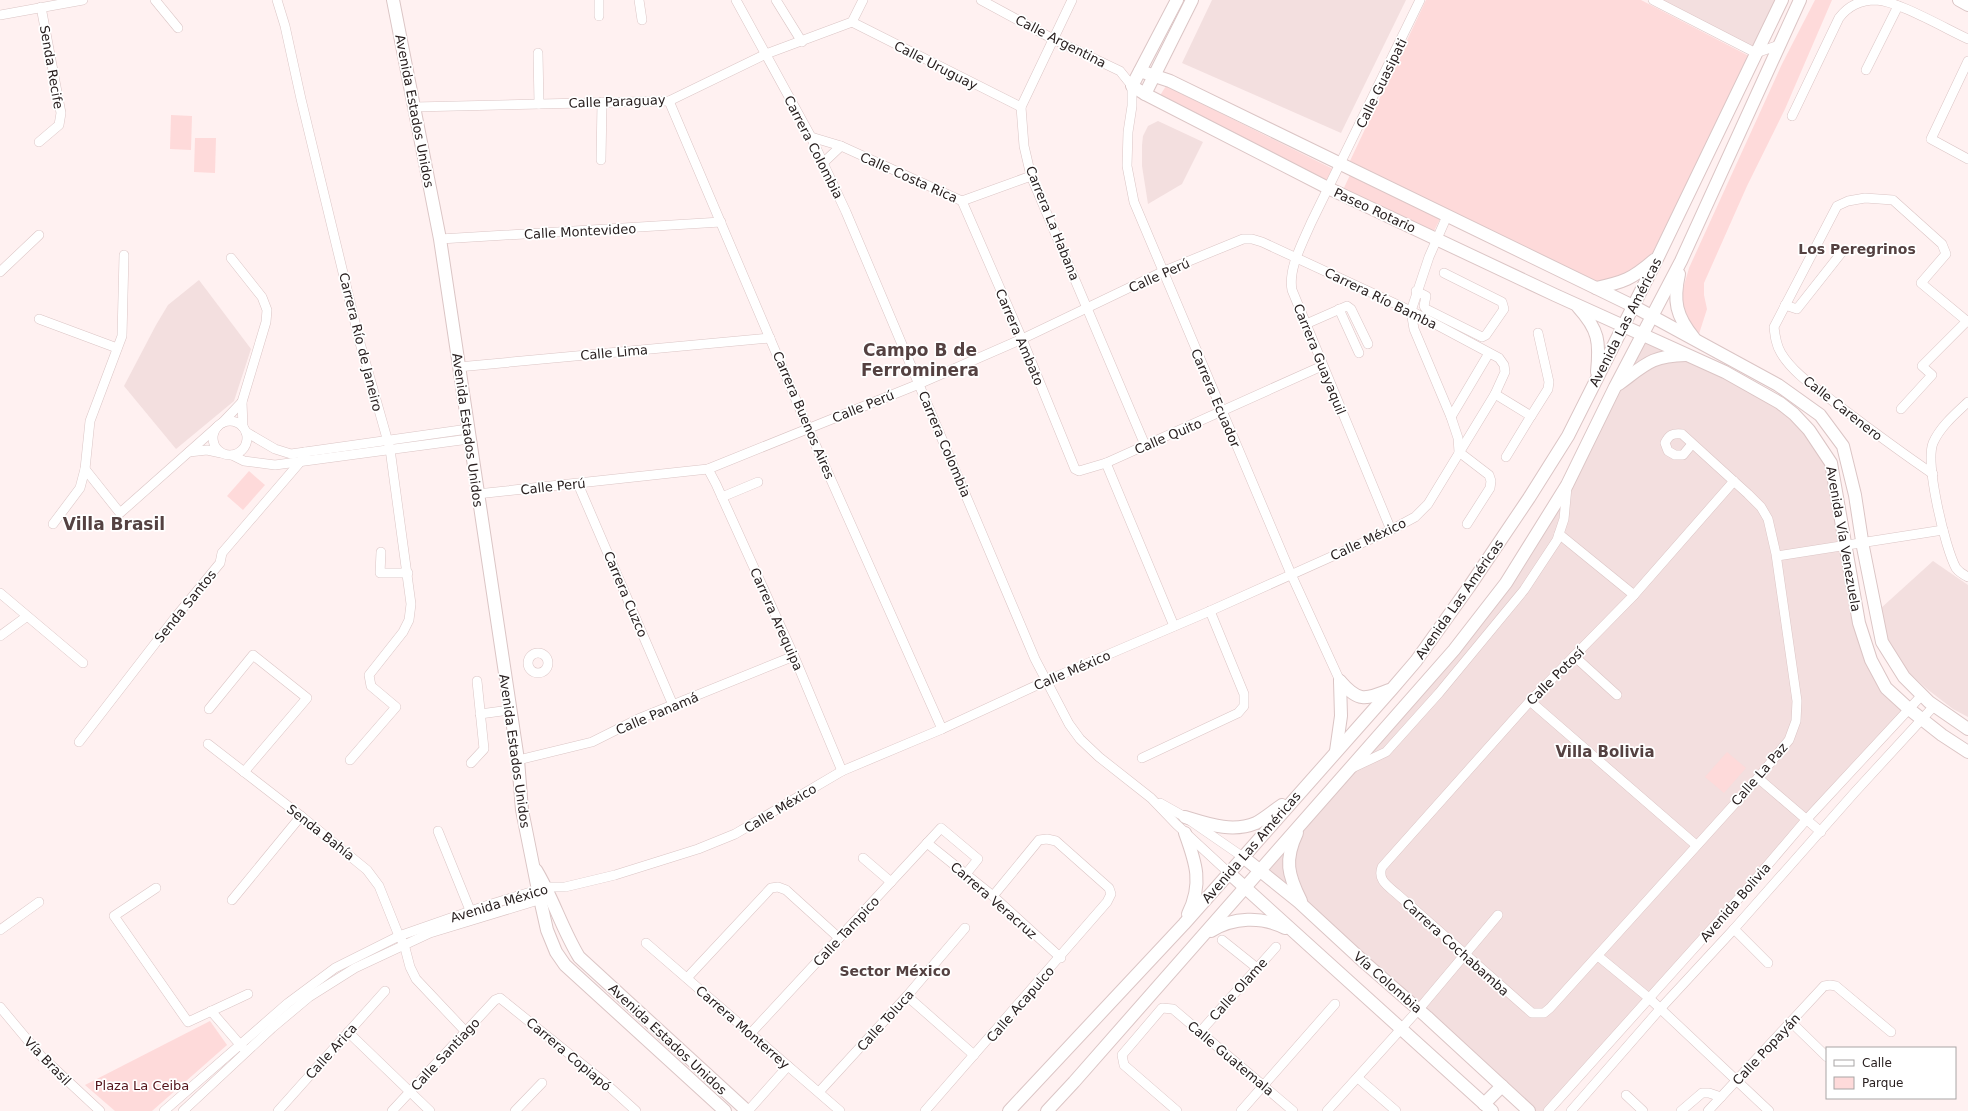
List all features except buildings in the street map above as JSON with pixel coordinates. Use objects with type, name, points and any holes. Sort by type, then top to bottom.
[{"type":"main road","name":"Avenida Estados Unidos","points":[[394,0],[440,239],[477,494],[495,598],[518,760],[522,810],[532,863],[544,894],[579,957],[747,1111]]},
{"type":"main road","points":[[1132,86],[1177,0]]},
{"type":"main road","points":[[1144,94],[1192,0]]},
{"type":"main road","name":"Avenida Las Américas","points":[[1009,1111],[1184,924],[1392,689],[1424,649],[1529,498],[1568,436],[1659,255],[1782,0]]},
{"type":"main road","name":"Avenida Las Américas","points":[[1047,1111],[1246,888],[1260,870],[1454,650],[1506,584],[1567,485],[1615,387],[1681,261],[1800,0]]},
{"type":"main road","points":[[1959,0],[1968,5]]},
{"type":"main road","name":"Paseo Rotario","points":[[1140,72],[1155,75],[1633,306]]},
{"type":"main road","name":"Paseo Rotario","points":[[1132,86],[1144,94],[1328,188],[1623,325]]},
{"type":"main road","points":[[1596,288],[1623,282],[1635,276],[1659,255]]},
{"type":"main road","points":[[1681,261],[1675,302],[1683,322],[1698,342]]},
{"type":"main road","points":[[1575,303],[1595,328],[1599,343],[1596,380]]},
{"type":"main road","name":"Avenida Vía Venezuela","points":[[1633,306],[1778,386],[1820,415],[1843,446],[1855,495],[1882,642],[1904,677],[1934,706],[1968,729]]},
{"type":"main road","name":"Avenida Vía Venezuela","points":[[1623,325],[1725,372],[1780,403],[1809,430],[1832,463],[1859,623],[1870,660],[1886,688],[1909,709],[1942,735],[1968,752]]},
{"type":"main road","points":[[1615,387],[1646,364],[1657,358],[1689,355]]},
{"type":"main road","points":[[1340,681],[1349,692],[1356,697],[1363,698],[1392,689]]},
{"type":"main road","points":[[1336,751],[1341,716],[1340,681]]},
{"type":"main road","points":[[1185,816],[1210,825],[1226,828],[1245,826],[1256,823],[1295,798]]},
{"type":"main road","points":[[1304,907],[1291,881],[1290,855],[1295,838],[1306,818]]},
{"type":"main road","points":[[1184,924],[1192,908],[1197,876],[1196,863],[1185,833]]},
{"type":"main road","name":"Vía Colombia","points":[[1243,857],[1304,907],[1419,1009],[1529,1111]]},
{"type":"main road","name":"Vía Colombia","points":[[1229,873],[1488,1108]]},
{"type":"main road","name":"Avenida Estados Unidos","points":[[544,894],[547,930],[556,952],[565,965],[725,1111]]},
{"type":"main road","points":[[1203,935],[1217,927],[1238,920],[1268,921],[1297,935]]},
{"type":"main road","points":[[1488,1108],[1502,1086]]},
{"type":"street","points":[[0,15],[83,0]]},
{"type":"street","points":[[155,0],[178,28]]},
{"type":"street","name":"Carrera Río de Janeiro","points":[[277,0],[285,26],[301,99],[360,343],[388,444],[412,604],[409,620],[403,632],[369,675],[371,686],[396,707],[350,760]]},
{"type":"street","points":[[599,0],[599,16]]},
{"type":"street","points":[[639,0],[642,20]]},
{"type":"street","name":"Carrera Colombia","points":[[736,0],[823,162],[846,212],[1032,652],[1069,724],[1080,740],[1151,798],[1185,833],[1229,873]]},
{"type":"street","points":[[776,0],[802,42]]},
{"type":"street","points":[[852,22],[863,0]]},
{"type":"street","name":"Calle Argentina","points":[[981,0],[1053,39],[1120,71],[1140,72]]},
{"type":"street","name":"Carrera La Habana","points":[[1072,0],[1021,107],[1024,146],[1031,176],[1146,445]]},
{"type":"street","name":"Calle Guasipati","points":[[1328,188],[1420,0]]},
{"type":"street","points":[[1653,0],[1756,53],[1779,46]]},
{"type":"street","points":[[1792,116],[1839,18],[1848,7],[1876,0],[1898,6],[1968,39]]},
{"type":"street","points":[[1866,70],[1898,6]]},
{"type":"street","name":"Senda Recife","points":[[39,142],[59,125],[61,113],[41,8]]},
{"type":"street","name":"Calle Paraguay","points":[[414,107],[668,101],[766,54],[802,42],[852,22]]},
{"type":"street","name":"Calle Uruguay","points":[[852,22],[1021,107]]},
{"type":"street","points":[[538,53],[539,104]]},
{"type":"street","points":[[1968,61],[1931,139],[1968,159]]},
{"type":"street","name":"Calle Argentina","points":[[1120,71],[1132,86]]},
{"type":"street","name":"Carrera Ecuador","points":[[1132,86],[1132,106],[1128,132],[1127,166],[1134,202],[1162,272],[1291,574],[1340,681]]},
{"type":"street","points":[[1132,106],[1144,94]]},
{"type":"street","name":"Carrera Buenos Aires","points":[[668,101],[808,428],[942,728]]},
{"type":"street","points":[[601,160],[602,102]]},
{"type":"street","name":"Calle Costa Rica","points":[[810,137],[842,146],[962,201],[1031,176]]},
{"type":"street","points":[[823,162],[842,146]]},
{"type":"street","name":"Carrera Guayaquil","points":[[1328,188],[1297,258],[1290,280],[1322,366],[1391,530]]},
{"type":"street","points":[[1842,252],[1797,309],[1784,305],[1837,206],[1848,201],[1865,198],[1893,200],[1942,244],[1946,254],[1922,283],[1967,322],[1922,366],[1932,375],[1900,409]]},
{"type":"street","name":"Carrera Ambato","points":[[962,201],[1022,339],[1075,469],[1079,471]]},
{"type":"street","points":[[1447,216],[1436,238],[1416,291],[1411,311],[1414,329],[1451,417],[1458,438],[1458,452],[1489,475],[1491,481],[1490,488],[1467,524]]},
{"type":"street","name":"Calle Montevideo","points":[[440,239],[721,222]]},
{"type":"street","points":[[0,272],[39,235]]},
{"type":"street","name":"Calle Perú","points":[[477,494],[708,469],[919,384],[1088,309],[1162,272],[1243,239],[1252,239]]},
{"type":"street","name":"Carrera Río Bamba","points":[[1252,239],[1297,258],[1411,311],[1499,358],[1504,365]]},
{"type":"street","points":[[53,524],[80,488],[85,469],[90,421],[122,336],[124,255]]},
{"type":"street","points":[[230,258],[262,298],[267,310],[266,322],[242,402],[245,429],[248,437],[245,447],[237,454],[232,455]]},
{"type":"street","points":[[1416,291],[1426,296],[1424,306],[1426,309],[1482,337],[1486,335],[1504,309],[1502,302],[1444,273]]},
{"type":"street","name":"Calle Carenero","points":[[1784,305],[1774,327],[1775,339],[1781,353],[1796,371],[1899,452],[1933,474]]},
{"type":"street","points":[[1306,324],[1347,306],[1351,309],[1368,344]]},
{"type":"street","points":[[1339,309],[1359,353]]},
{"type":"street","points":[[39,319],[117,348]]},
{"type":"street","points":[[1506,457],[1548,389],[1550,382],[1538,333]]},
{"type":"street","name":"Calle Lima","points":[[458,367],[770,338]]},
{"type":"street","points":[[1451,417],[1488,353]]},
{"type":"street","name":"Calle México","points":[[565,887],[615,875],[698,849],[735,834],[842,771],[1210,611],[1391,530],[1415,517],[1428,504],[1458,452],[1495,394],[1505,372],[1504,365]]},
{"type":"street","name":"Calle Quito","points":[[1079,471],[1106,463],[1223,412],[1322,366]]},
{"type":"street","points":[[1495,394],[1531,416]]},
{"type":"street","points":[[85,469],[120,513],[190,452],[242,402]]},
{"type":"street","points":[[1968,402],[1947,421],[1933,444],[1930,460],[1942,530],[1948,551],[1957,570],[1968,578]]},
{"type":"street","points":[[221,453],[213,443],[214,431],[220,424],[233,421],[275,449],[291,454],[469,434]]},
{"type":"street","points":[[190,452],[207,450],[232,455],[244,461],[275,464],[301,461],[388,444]]},
{"type":"street","name":"Calle La Paz","points":[[1538,1014],[1544,1013],[1550,1008],[1758,778],[1789,740],[1796,721],[1797,709],[1777,556],[1768,519],[1761,507],[1692,444]]},
{"type":"street","name":"Senda Santos","points":[[79,742],[174,619],[220,563],[222,552],[301,461],[305,452]]},
{"type":"street","points":[[1106,463],[1174,626]]},
{"type":"street","name":"Carrera Arequipa","points":[[708,469],[794,656],[842,771]]},
{"type":"street","name":"Calle Potosí","points":[[1380,873],[1382,867],[1530,701],[1634,595],[1734,481]]},
{"type":"street","points":[[722,497],[758,482]]},
{"type":"street","name":"Carrera Cuzco","points":[[578,484],[673,705]]},
{"type":"street","name":"Avenida Las Américas","points":[[1350,769],[1386,752],[1439,693],[1524,590],[1544,561],[1559,534],[1564,518],[1567,485]]},
{"type":"street","points":[[1777,556],[1942,530]]},
{"type":"street","points":[[1559,534],[1634,595]]},
{"type":"street","points":[[381,552],[380,573],[408,573]]},
{"type":"street","points":[[0,593],[26,617],[83,663]]},
{"type":"street","points":[[1142,758],[1238,712],[1244,706],[1244,694],[1210,611]]},
{"type":"street","points":[[0,636],[26,617]]},
{"type":"street","points":[[209,709],[253,656],[307,698],[244,772]]},
{"type":"street","name":"Calle Panamá","points":[[518,760],[592,742],[638,719],[794,656]]},
{"type":"street","points":[[1574,656],[1618,695]]},
{"type":"street","points":[[471,763],[484,749],[477,681]]},
{"type":"street","name":"Avenida Bolivia","points":[[1548,1111],[1744,893],[1806,820],[1922,695]]},
{"type":"street","points":[[1530,701],[1696,845]]},
{"type":"street","name":"Avenida Bolivia","points":[[1571,1111],[1660,1009],[1734,929],[1855,792],[1934,706]]},
{"type":"street","points":[[480,714],[510,710]]},
{"type":"street","name":"Senda Bahía","points":[[208,744],[301,816],[367,870],[379,886],[402,940],[410,967],[416,979],[466,1032]]},
{"type":"street","points":[[1758,778],[1821,832]]},
{"type":"street","name":"Carrera Colombia","points":[[1151,798],[1185,816],[1243,857]]},
{"type":"street","points":[[232,900],[301,816]]},
{"type":"street","name":"Calle Tampico","points":[[752,1033],[941,828],[978,859],[966,874]]},
{"type":"street","points":[[438,830],[474,920]]},
{"type":"street","name":"Calle Acapulco","points":[[925,1111],[1061,958],[1107,902],[1111,894],[1109,888],[1056,841],[1046,839],[1039,840],[993,896]]},
{"type":"street","name":"Carrera Veracruz","points":[[927,843],[993,896],[1061,958]]},
{"type":"street","points":[[862,858],[891,882]]},
{"type":"street","name":"Carrera Cochabamba","points":[[1380,873],[1381,879],[1386,884],[1526,1009],[1532,1013],[1538,1014]]},
{"type":"street","name":"Avenida México","points":[[183,1111],[309,997],[402,940],[474,920],[565,887]]},
{"type":"street","points":[[687,978],[771,888],[778,887],[786,890],[839,938]]},
{"type":"street","points":[[156,888],[114,916],[188,1022],[248,994]]},
{"type":"street","name":"Avenida México","points":[[164,1111],[239,1044],[288,1003],[335,968],[470,911],[544,894]]},
{"type":"street","points":[[0,930],[39,902]]},
{"type":"street","points":[[1327,1111],[1419,1009],[1498,915]]},
{"type":"street","name":"Calle Toluca","points":[[819,1092],[907,996],[965,928]]},
{"type":"street","points":[[1734,929],[1768,963]]},
{"type":"street","points":[[1222,940],[1257,968]]},
{"type":"street","name":"Carrera Monterrey","points":[[646,943],[752,1033],[840,1111]]},
{"type":"street","name":"Calle Olame","points":[[1200,1032],[1276,947]]},
{"type":"street","points":[[1598,956],[1649,998],[1769,1111]]},
{"type":"street","name":"Calle Popayán","points":[[1708,1111],[1824,986],[1836,986],[1891,1032]]},
{"type":"street","name":"Calle Arica","points":[[278,1111],[385,991]]},
{"type":"street","points":[[907,996],[974,1055]]},
{"type":"street","name":"Calle Santiago","points":[[392,1111],[495,1000],[500,998]]},
{"type":"street","name":"Carrera Copiapó","points":[[500,998],[633,1110]]},
{"type":"street","points":[[1241,1111],[1335,1004]]},
{"type":"street","name":"Vía Brasil","points":[[0,1007],[41,1056],[100,1111]]},
{"type":"street","name":"Calle Guatemala","points":[[1177,1111],[1124,1065],[1122,1060],[1122,1055],[1162,1008],[1168,1007],[1173,1009],[1264,1085],[1292,1111]]},
{"type":"street","points":[[211,1012],[247,1052]]},
{"type":"street","points":[[1791,1022],[1826,1056]]},
{"type":"street","points":[[348,1032],[430,1111]]},
{"type":"street","points":[[747,1111],[788,1066]]},
{"type":"street","points":[[1358,1078],[1396,1111]]},
{"type":"street","points":[[515,1111],[542,1083]]},
{"type":"street","points":[[1680,1111],[1702,1093],[1709,1093],[1721,1097]]},
{"type":"street","points":[[1626,1094],[1643,1111]]},
{"type":"shaded area","points":[[1212,0],[1406,0],[1341,133],[1182,63]]},
{"type":"shaded area","points":[[1653,0],[1782,0],[1756,53]]},
{"type":"shaded area","points":[[1158,121],[1203,142],[1182,184],[1148,204],[1142,166],[1143,136],[1148,126]]},
{"type":"shaded area","points":[[199,280],[251,349],[234,401],[176,449],[124,386],[168,305]]},
{"type":"shaded area","points":[[1643,334],[1780,403],[1831,463],[1871,660],[1909,709],[1548,1111],[1530,1111],[1260,870],[1454,650],[1567,485]]},
{"type":"shaded area","points":[[1933,561],[1968,585],[1968,717],[1953,709],[1927,689],[1902,666],[1884,633],[1880,609]]},
{"type":"green space","points":[[1426,0],[1641,0],[1749,56],[1653,252],[1641,264],[1621,278],[1596,282],[1349,163]]},
{"type":"green space","points":[[1815,0],[1832,0],[1785,109],[1747,186],[1704,283],[1704,295],[1707,309],[1699,334],[1690,326],[1682,311],[1681,304],[1683,288],[1689,268],[1782,64]]},
{"type":"green space","points":[[1166,86],[1333,169],[1328,182],[1159,97]]},
{"type":"green space","points":[[171,115],[192,116],[191,150],[170,149]]},
{"type":"green space","points":[[195,138],[216,138],[215,173],[194,172]]},
{"type":"green space","points":[[1350,175],[1440,219],[1433,233],[1343,190]]},
{"type":"green space","points":[[249,471],[265,485],[243,510],[227,496]]},
{"type":"green space","points":[[1727,752],[1746,768],[1724,793],[1705,777]]},
{"type":"green space","name":"Plaza La Ceiba","points":[[210,1021],[227,1045],[152,1111],[115,1111],[85,1085]]},
{"type":"district","name":"Los Peregrinos","points":[[1857,249]]},
{"type":"district","name":"Campo B de Ferrominera","points":[[920,360]]},
{"type":"district","name":"Villa Brasil","points":[[114,524]]},
{"type":"district","name":"Villa Bolivia","points":[[1605,752]]},
{"type":"district","name":"Sector México","points":[[895,971]]}]
